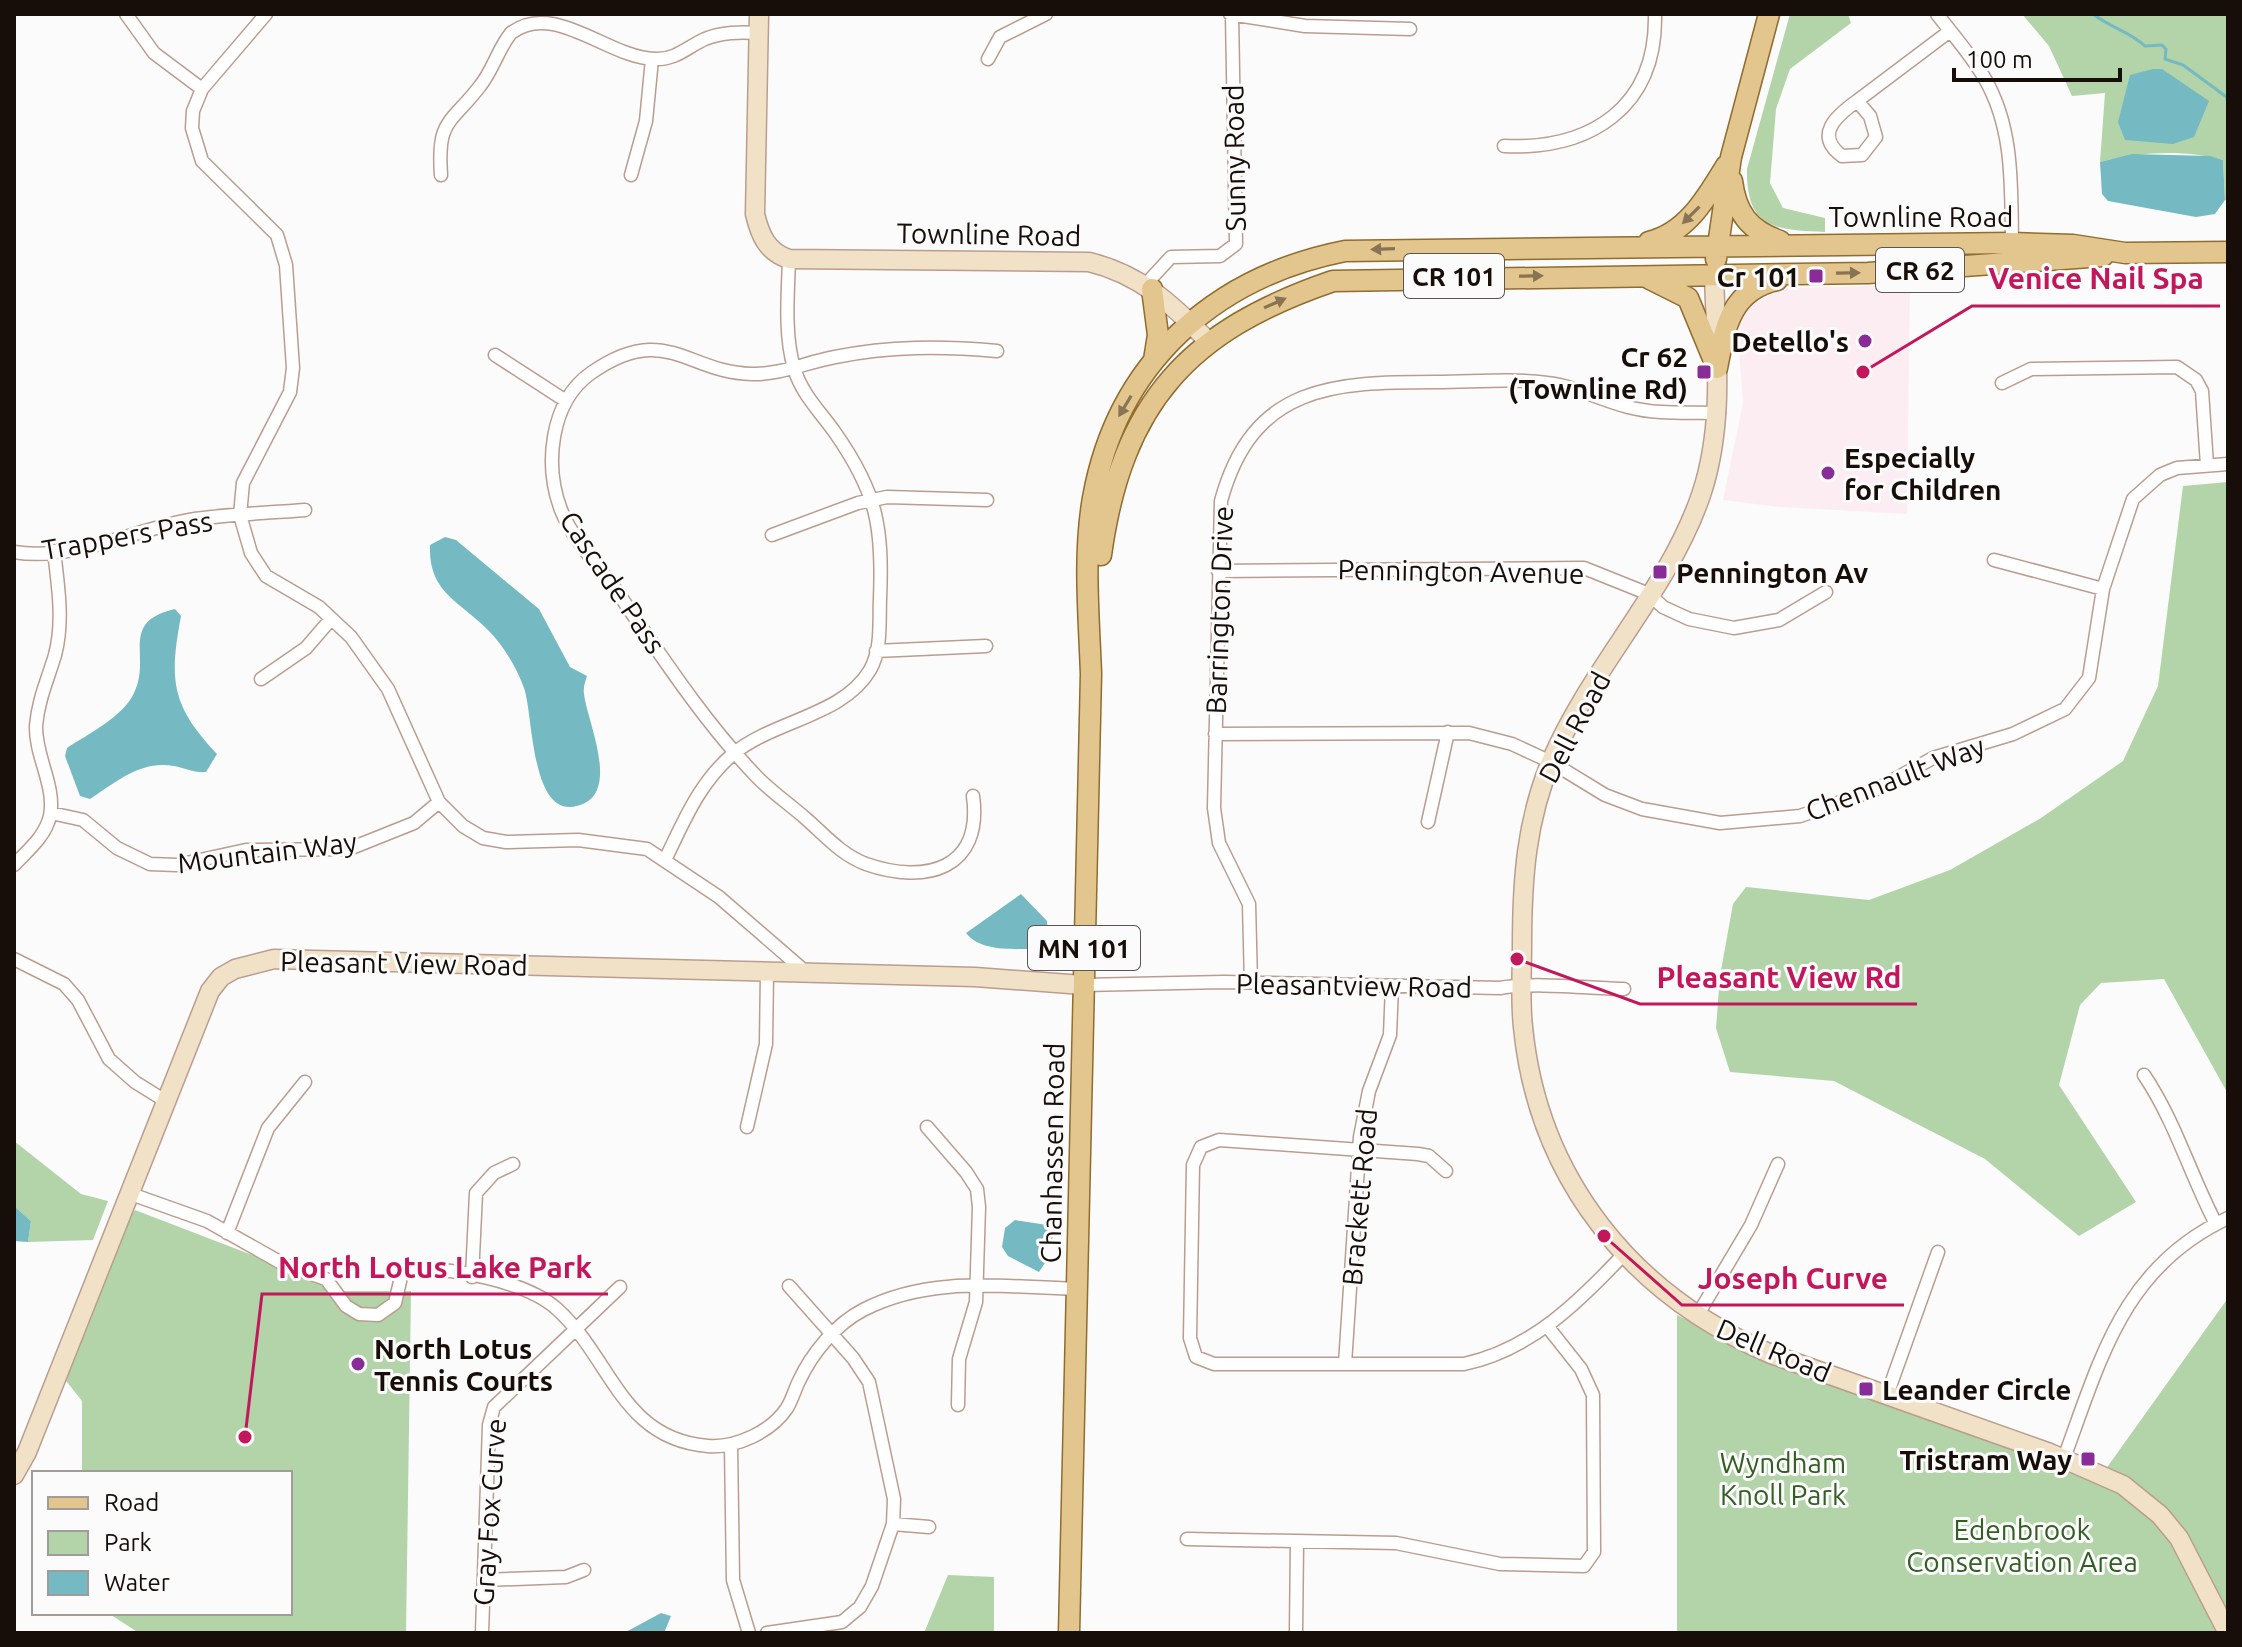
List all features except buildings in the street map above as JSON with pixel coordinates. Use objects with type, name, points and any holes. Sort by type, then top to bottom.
[{"type":"main road","name":"CR 101","points":[[1209,342],[1261,309],[1333,281],[1714,275],[1731,157],[1769,14]]},
{"type":"main road","name":"CR 101","points":[[1629,246],[1654,241],[1689,218],[1706,199],[1731,157]]},
{"type":"main road","points":[[1731,157],[1734,200],[1746,222],[1765,236],[1801,245]]},
{"type":"main road","name":"Townline Road","points":[[1717,246],[2012,243],[2073,245],[2125,253]]},
{"type":"main road","name":"CR 101","points":[[1189,322],[1258,277],[1308,259],[1345,251],[1717,246]]},
{"type":"main road","name":"Townline Road","points":[[1714,275],[1802,274],[2070,261],[2125,253],[2228,252]]},
{"type":"main road","points":[[1717,368],[1728,317],[1745,294],[1769,281],[1802,274]]},
{"type":"main road","points":[[1618,275],[1653,280],[1688,298],[1717,368]]},
{"type":"main road","points":[[1149,286],[1158,335],[1154,361]]},
{"type":"main road","name":"MN 101","points":[[1091,674],[1089,556],[1093,497],[1117,419],[1154,361],[1189,322]]},
{"type":"main road","name":"MN 101","points":[[1091,674],[1107,512],[1120,469],[1147,411],[1169,382],[1209,342]]},
{"type":"main road","name":"Chanhassen Road","points":[[1069,1633],[1091,674]]},
{"type":"street","points":[[126,14],[154,53],[202,89]]},
{"type":"street","points":[[266,14],[202,89],[193,111],[196,145],[208,168],[277,235],[286,265],[293,368],[290,392],[243,483],[240,515],[251,553],[266,576],[331,619],[351,637],[388,689],[439,802],[463,826],[483,838],[506,842],[578,840],[647,849],[719,897],[808,974]]},
{"type":"street","points":[[988,59],[1000,37],[1046,14]]},
{"type":"street","points":[[1231,14],[1305,26],[1410,29]]},
{"type":"street","name":"Sunny Road","points":[[1149,286],[1171,257],[1220,256],[1236,244],[1231,14]]},
{"type":"street","points":[[1504,146],[1556,145],[1577,139],[1616,114],[1643,77],[1655,33],[1655,14]]},
{"type":"street","points":[[1937,14],[1985,79],[2004,126],[2011,175],[2012,243]]},
{"type":"street","points":[[441,175],[440,141],[444,128],[479,88],[509,36],[531,19],[558,17],[652,59],[684,53],[694,45],[759,24],[755,214],[766,243],[789,259],[789,330],[793,366],[806,397],[863,475],[872,500],[881,534],[876,651],[861,684],[844,699],[780,725],[735,752],[701,787],[665,860]]},
{"type":"street","points":[[1857,101],[1870,116],[1876,137],[1862,155],[1842,156],[1829,141],[1828,132],[1838,115],[1950,31]]},
{"type":"street","points":[[631,175],[646,121],[652,59]]},
{"type":"street","name":"Townline Road","points":[[789,259],[1073,260],[1118,270],[1149,286],[1209,342]]},
{"type":"street","name":"Dell Road","points":[[1714,275],[1719,413],[1701,494],[1682,538],[1551,762],[1530,826],[1524,865],[1522,984],[1525,1043],[1542,1117],[1582,1201],[1623,1255],[1654,1285],[1730,1336],[1771,1354],[2064,1458],[2123,1485],[2160,1515],[2192,1559],[2228,1633]]},
{"type":"street","name":"Cascade Pass","points":[[973,796],[977,823],[972,842],[959,857],[930,870],[879,868],[835,847],[760,780],[677,677],[562,512],[554,481],[552,448],[566,401],[590,373],[618,357],[647,350],[678,352],[750,374],[876,350],[915,347],[997,351]]},
{"type":"street","points":[[495,355],[566,401]]},
{"type":"street","points":[[2002,383],[2031,369],[2177,367],[2196,380],[2202,391],[2207,465]]},
{"type":"street","name":"Barrington Drive","points":[[1251,983],[1249,904],[1244,889],[1226,860],[1215,826],[1221,501],[1239,455],[1270,418],[1312,393],[1360,382],[1547,383],[1656,413],[1719,413]]},
{"type":"street","name":"Chennault Way","points":[[1215,734],[1448,732],[1491,736],[1551,762],[1605,795],[1680,818],[1760,822],[1800,816],[1838,805],[1875,790],[1933,758],[2013,734],[2065,709],[2089,678],[2103,589],[2133,499],[2160,475],[2177,468],[2228,464]]},
{"type":"street","points":[[772,535],[872,500],[945,497],[987,500]]},
{"type":"street","name":"Trappers Pass","points":[[14,552],[54,551],[196,519],[305,510]]},
{"type":"street","points":[[14,865],[45,832],[51,813],[50,791],[36,729],[39,696],[55,653],[61,609],[54,551]]},
{"type":"street","points":[[1994,560],[2103,589]]},
{"type":"street","name":"Pennington Avenue","points":[[1218,571],[1558,567],[1610,576],[1649,594],[1663,607],[1689,619],[1734,628],[1779,620],[1826,592]]},
{"type":"street","points":[[261,679],[306,648],[331,619]]},
{"type":"street","points":[[876,651],[986,646]]},
{"type":"street","points":[[1428,822],[1448,732]]},
{"type":"street","name":"Mountain Way","points":[[51,813],[83,820],[117,848],[150,864],[177,865],[246,850],[349,849],[414,823],[439,802]]},
{"type":"street","points":[[14,959],[64,984],[78,1000],[109,1059],[135,1082],[167,1102]]},
{"type":"street","name":"Pleasant View Road","points":[[14,1475],[21,1467],[210,991],[221,977],[253,963],[274,959],[975,977],[1083,985]]},
{"type":"street","points":[[747,1127],[766,1044],[767,972]]},
{"type":"street","name":"Pleasantview Road","points":[[1083,985],[1251,983],[1500,988],[1522,984],[1537,988],[1624,989]]},
{"type":"street","name":"Brackett Road","points":[[1345,1364],[1359,1150],[1369,1091],[1390,1035],[1392,986]]},
{"type":"street","points":[[2064,1458],[2101,1355],[2132,1297],[2177,1248],[2222,1221],[2191,1175],[2170,1114],[2144,1075]]},
{"type":"street","points":[[227,1233],[268,1128],[305,1082]]},
{"type":"street","points":[[927,1127],[977,1189],[976,1302],[959,1359],[958,1405]]},
{"type":"street","points":[[1446,1171],[1429,1156],[1219,1140],[1201,1147],[1193,1165],[1190,1338],[1196,1357],[1214,1364],[1464,1364],[1515,1348],[1547,1326],[1623,1255]]},
{"type":"street","points":[[472,1277],[476,1193],[494,1173],[513,1164]]},
{"type":"street","points":[[1697,1316],[1737,1253],[1778,1164]]},
{"type":"street","points":[[131,1194],[207,1221],[285,1265],[326,1279],[346,1306],[359,1314],[378,1315],[395,1303],[401,1277],[408,1269],[517,1285],[556,1308],[576,1330],[642,1422],[672,1437],[706,1446],[731,1445],[763,1431],[786,1409],[801,1377],[831,1336],[860,1311],[887,1298],[925,1287],[977,1285],[1077,1289]]},
{"type":"street","points":[[1887,1395],[1938,1252]]},
{"type":"street","points":[[767,1633],[842,1622],[860,1607],[887,1549],[893,1524],[894,1499],[869,1382],[789,1286]]},
{"type":"street","name":"Gray Fox Curve","points":[[482,1633],[489,1425],[494,1407],[620,1287]]},
{"type":"street","points":[[1187,1539],[1396,1543],[1500,1564],[1584,1566],[1594,1552],[1593,1395],[1581,1369],[1547,1326]]},
{"type":"street","points":[[731,1445],[733,1580],[749,1633]]},
{"type":"street","points":[[893,1524],[929,1527]]},
{"type":"street","points":[[1296,1633],[1297,1542]]},
{"type":"street","points":[[484,1580],[566,1577],[584,1570]]},
{"type":"shaded area","points":[[1910,285],[1907,514],[1781,507],[1723,500],[1743,403],[1738,335],[1743,316],[1752,305],[1783,288]]},
{"type":"green space","points":[[1790,14],[1848,14],[1851,23],[1790,69],[1776,109],[1770,183],[1783,208],[1825,218],[1825,232],[1791,230],[1766,222],[1752,203],[1748,189],[1747,169]]},
{"type":"green space","points":[[2022,14],[2228,14],[2228,202],[2225,200],[2223,160],[2193,154],[2162,153],[2100,162],[2105,93],[2072,96],[2049,46]]},
{"type":"green space","points":[[2228,482],[2228,1094],[2164,979],[2101,983],[2080,1005],[2059,1085],[2136,1202],[2079,1236],[1985,1159],[1834,1081],[1730,1072],[1716,1028],[1720,976],[1733,904],[1746,887],[1869,900],[1950,870],[2041,818],[2123,761],[2158,686],[2183,486]]},
{"type":"green space","points":[[14,1141],[81,1194],[108,1201],[93,1240],[28,1242],[31,1221],[14,1206]]},
{"type":"green space","points":[[135,1210],[322,1282],[330,1291],[411,1291],[406,1633],[139,1633],[111,1615],[292,1615],[292,1471],[82,1471],[82,1401],[59,1372],[127,1220]]},
{"type":"green space","points":[[2228,1298],[2228,1633],[1677,1633],[1677,1315],[1771,1362],[2098,1480]]},
{"type":"green space","points":[[948,1575],[994,1577],[994,1633],[924,1633]]},
{"type":"water","points":[[2162,69],[2209,101],[2194,137],[2173,144],[2125,140],[2118,122],[2130,75]]},
{"type":"water","points":[[2132,154],[2210,156],[2223,160],[2225,200],[2215,214],[2196,217],[2108,201],[2102,194],[2100,162]]},
{"type":"water","points":[[445,537],[456,540],[539,609],[570,667],[587,676],[584,694],[600,768],[595,795],[585,803],[567,807],[554,800],[544,786],[524,688],[514,665],[494,637],[448,595],[434,574],[430,545]]},
{"type":"water","points":[[175,609],[181,616],[175,658],[177,691],[190,721],[217,754],[206,772],[174,766],[151,766],[129,774],[90,799],[80,796],[65,756],[67,748],[104,724],[129,702],[139,680],[142,632],[147,623],[158,615]]},
{"type":"water","points":[[1021,894],[1047,921],[1048,950],[982,945],[966,933]]},
{"type":"water","points":[[14,1206],[31,1221],[28,1242],[14,1241]]},
{"type":"water","points":[[1015,1220],[1047,1225],[1054,1236],[1042,1254],[1045,1263],[1039,1272],[1008,1256],[1002,1247],[1005,1228]]},
{"type":"water","points":[[661,1613],[671,1616],[664,1633],[624,1633]]},
{"type":"waterway","points":[[2093,14],[2145,46],[2162,45],[2166,49],[2165,59],[2183,65],[2228,98]]},
{"type":"place","name":"Cr 101","points":[[1816,276]]},
{"type":"place","name":"Detello's","points":[[1865,341]]},
{"type":"place","name":"Cr 62 (Townline Rd)","points":[[1704,372]]},
{"type":"place","name":"Venice Nail Spa","points":[[1863,372]]},
{"type":"place","name":"Especially for Children","points":[[1828,473]]},
{"type":"place","name":"Pennington Av","points":[[1660,572]]},
{"type":"place","name":"Pleasant View Rd","points":[[1517,959]]},
{"type":"place","name":"Joseph Curve","points":[[1604,1236]]},
{"type":"place","name":"North Lotus Tennis Courts","points":[[358,1364]]},
{"type":"place","name":"Leander Circle","points":[[1866,1389]]},
{"type":"place","name":"North Lotus Lake Park","points":[[245,1437]]},
{"type":"place","name":"Tristram Way","points":[[2088,1459]]},
{"type":"park label","name":"Wyndham Knoll Park","points":[[1783,1478]]},
{"type":"park label","name":"Edenbrook Conservation Area","points":[[2022,1545]]}]
